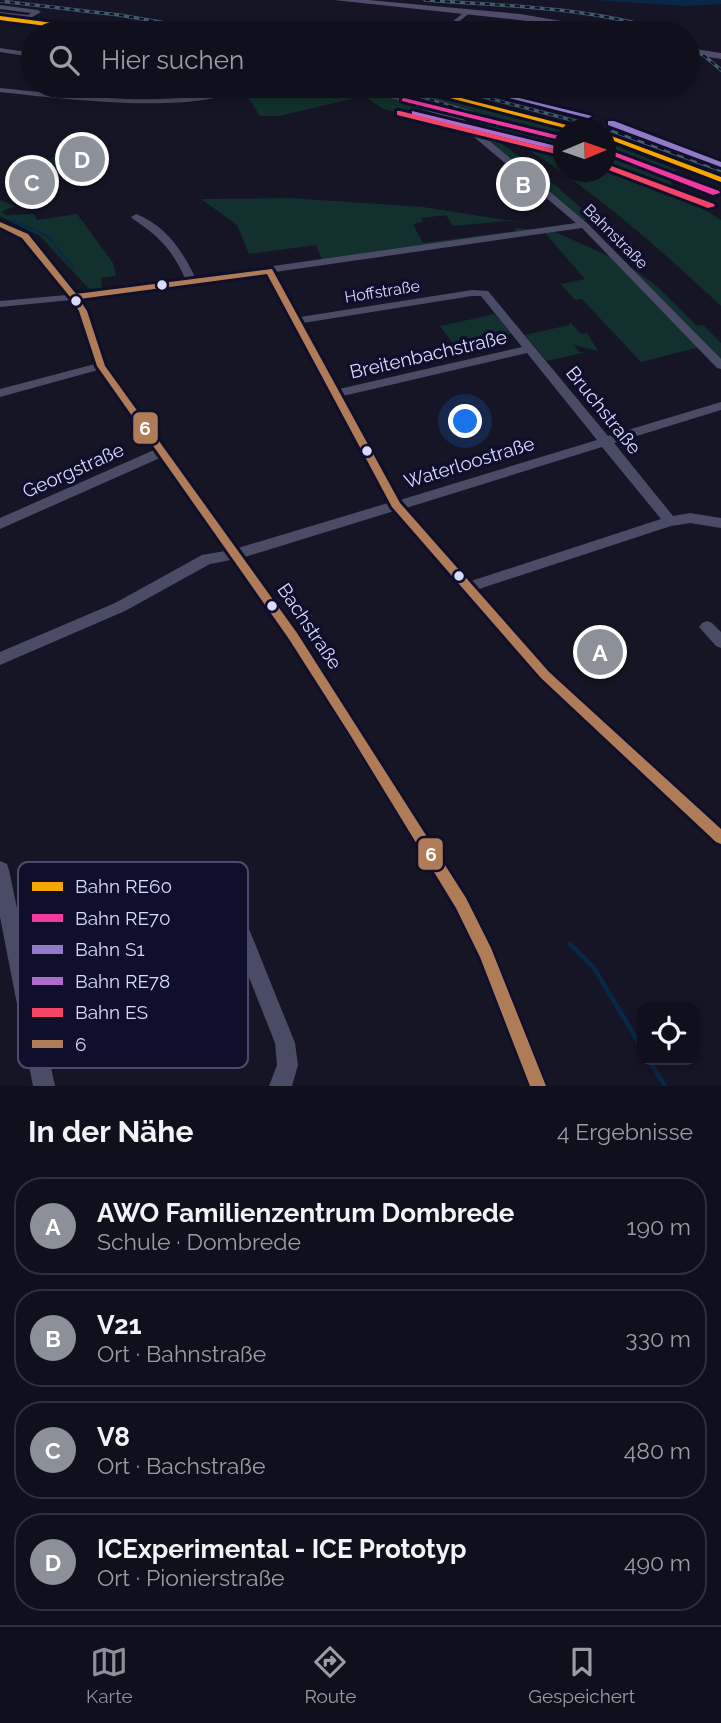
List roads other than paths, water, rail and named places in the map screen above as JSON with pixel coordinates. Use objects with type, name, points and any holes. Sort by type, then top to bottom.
[{"type":"main road","points":[[339,0],[469,11],[542,21]]},
{"type":"main road","points":[[357,0],[371,3]]},
{"type":"main road","points":[[700,51],[721,54]]},
{"type":"street","points":[[0,7],[38,12],[29,18],[0,14]]},
{"type":"street","points":[[456,21],[469,11]]},
{"type":"street","points":[[1,51],[21,53]]},
{"type":"street","points":[[0,90],[21,92]]},
{"type":"street","points":[[112,98],[174,98]]},
{"type":"street","name":"Bahnstraße","points":[[400,98],[458,119],[584,225],[721,366]]},
{"type":"street","points":[[136,218],[165,234],[175,246],[191,281]]},
{"type":"street","name":"Bachstraße","points":[[0,224],[25,236],[74,297],[83,311],[102,366],[323,682],[461,903],[486,953],[538,1086]]},
{"type":"street","points":[[0,304],[269,271],[584,225]]},
{"type":"street","points":[[269,271],[396,505],[545,675],[721,838]]},
{"type":"street","name":"Hoffstraße","points":[[296,321],[472,293]]},
{"type":"street","name":"Bruchstraße","points":[[472,293],[488,296],[670,521]]},
{"type":"street","name":"Breitenbachstraße","points":[[335,394],[529,349]]},
{"type":"street","points":[[0,393],[102,366]]},
{"type":"street","name":"Waterloostraße","points":[[0,659],[120,607],[207,559],[234,552],[246,552],[721,406]]},
{"type":"street","name":"Georgstraße","points":[[0,524],[161,452]]},
{"type":"street","points":[[469,587],[670,521],[690,518],[721,523]]},
{"type":"street","points":[[707,627],[721,642]]},
{"type":"street","points":[[0,870],[18,958]]},
{"type":"street","points":[[248,951],[285,1042],[288,1060],[286,1077],[280,1086]]},
{"type":"street","points":[[40,1068],[44,1086]]},
{"type":"water","points":[[594,0],[721,0],[721,4],[685,6]]},
{"type":"waterway","points":[[13,220],[47,236],[72,266]]},
{"type":"waterway","points":[[570,944],[594,968],[637,1040]]},
{"type":"waterway","points":[[652,1065],[665,1086]]},
{"type":"railway","points":[[425,0],[518,6],[626,21]]},
{"type":"railway","points":[[0,1],[154,21]]},
{"type":"railway","points":[[700,52],[721,70]]},
{"type":"railway","points":[[426,98],[472,113]]},
{"type":"railway","points":[[488,98],[568,119]]},
{"type":"railway","points":[[616,132],[721,170]]},
{"type":"rail line","name":"RE60","points":[[0,18],[23,21]]},
{"type":"rail line","name":"RE60","points":[[455,98],[553,122]]},
{"type":"rail line","name":"S1","points":[[514,98],[588,116]]},
{"type":"rail line","name":"RE70","points":[[404,100],[553,136]]},
{"type":"rail line","name":"ES","points":[[400,113],[553,151]]},
{"type":"rail line","name":"RE78","points":[[415,113],[553,147]]},
{"type":"rail line","name":"S1","points":[[616,125],[721,165]]},
{"type":"rail line","name":"RE60","points":[[616,140],[721,180]]},
{"type":"rail line","name":"RE70","points":[[616,155],[716,193]]},
{"type":"rail line","name":"ES","points":[[616,170],[711,206]]},
{"type":"place","name":"ICExperimental - ICE Prototyp","points":[[82,159]]},
{"type":"place","name":"V8","points":[[32,182]]},
{"type":"place","name":"V21","points":[[523,184]]},
{"type":"place","name":"AWO Familienzentrum Dombrede","points":[[600,652]]}]
